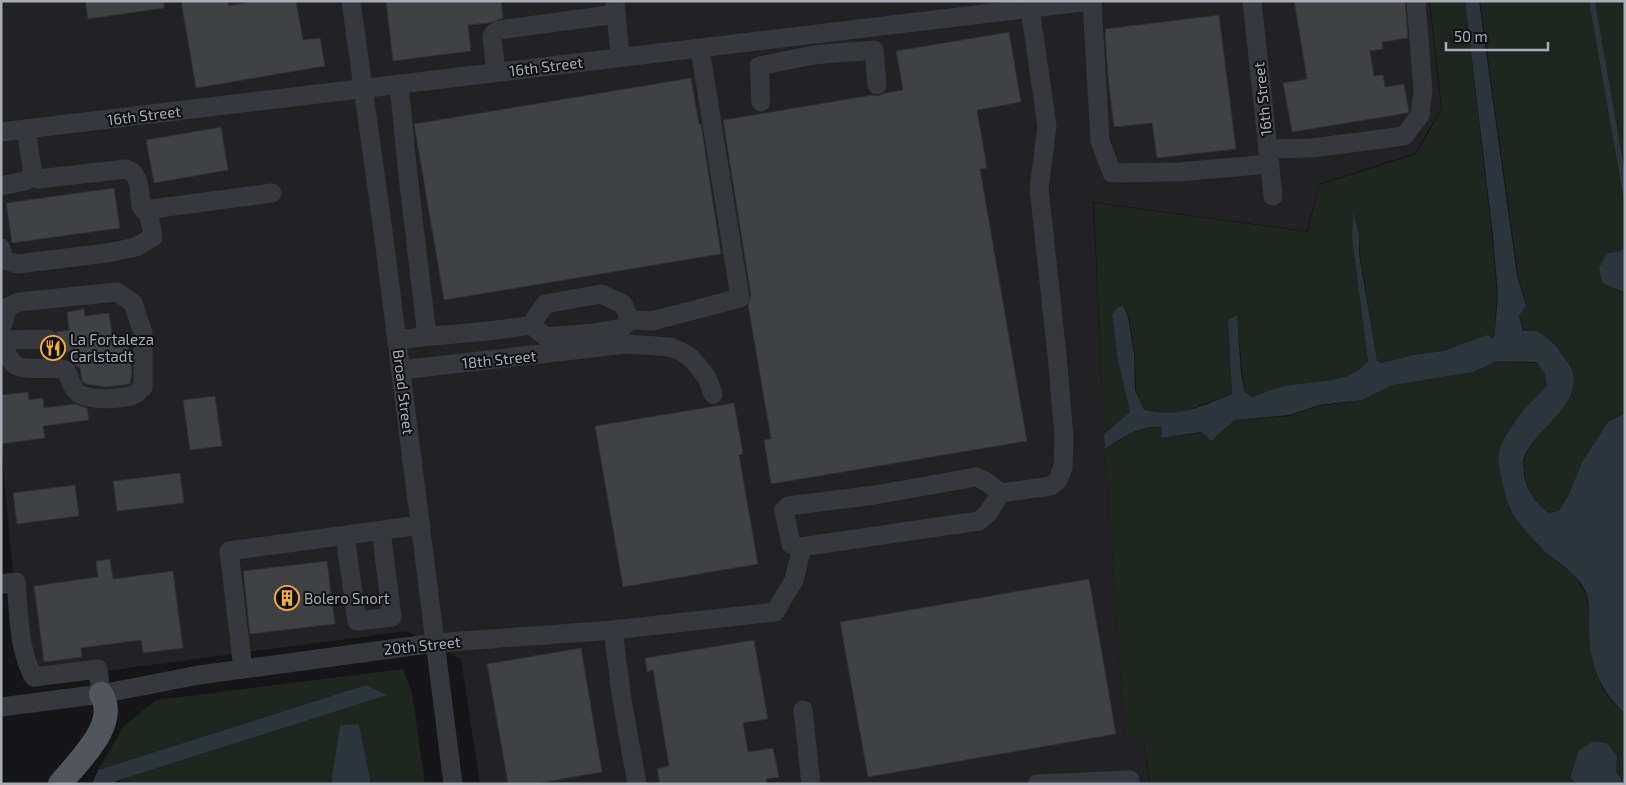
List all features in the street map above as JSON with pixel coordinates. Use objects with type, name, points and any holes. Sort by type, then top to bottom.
[{"type":"main road","points":[[60,784],[101,731],[107,714],[105,701],[101,694]]},
{"type":"street","name":"Broad Street","points":[[351,1],[454,784]]},
{"type":"street","name":"16th Street","points":[[1,132],[1091,1]]},
{"type":"street","points":[[1091,1],[1100,141],[1112,173],[1178,172],[1312,148],[1404,136],[1420,115],[1422,91],[1416,1]]},
{"type":"street","name":"16th Street","points":[[1252,1],[1273,196]]},
{"type":"street","points":[[496,72],[492,37],[499,30],[615,7],[620,57]]},
{"type":"street","points":[[1001,494],[985,481],[976,477],[874,495],[788,506],[784,510],[791,544],[802,547],[978,521],[988,513],[1001,494],[1051,486],[1058,480],[1063,467],[1064,438],[1039,188],[1048,126],[1030,8]]},
{"type":"street","points":[[812,34],[813,55]]},
{"type":"street","points":[[531,324],[546,337],[593,333],[622,328],[630,320],[652,321],[740,298],[700,49]]},
{"type":"street","points":[[761,102],[758,66],[813,55],[874,50],[877,85]]},
{"type":"street","points":[[399,84],[427,336]]},
{"type":"street","points":[[26,129],[33,175],[38,179],[131,170],[136,176],[141,206],[144,210],[272,192]]},
{"type":"street","points":[[1,186],[25,181],[33,175]]},
{"type":"street","points":[[1,248],[4,260],[18,264],[136,248],[153,237],[148,210]]},
{"type":"street","points":[[1,329],[8,307],[20,302],[117,292],[133,303],[143,333],[143,386],[138,392],[128,396],[96,399],[86,397],[77,393],[66,370],[58,367],[22,368],[15,366],[1,341],[48,339]]},
{"type":"street","points":[[397,340],[502,330],[531,324],[545,304],[601,294],[623,304],[630,320]]},
{"type":"street","name":"18th Street","points":[[401,370],[627,344],[670,347],[691,358],[707,378],[713,394]]},
{"type":"street","points":[[243,669],[228,551],[420,526]]},
{"type":"street","points":[[345,536],[357,621],[392,617],[380,531]]},
{"type":"street","name":"20th Street","points":[[1,707],[101,694],[199,675],[435,643],[613,630],[775,612],[794,580],[802,547]]},
{"type":"street","points":[[1,584],[16,582],[24,654],[28,667],[34,677],[98,670],[101,694]]},
{"type":"street","points":[[613,630],[622,700],[637,784]]},
{"type":"street","points":[[804,710],[812,784]]},
{"type":"street","points":[[1037,784],[1114,780],[1130,780],[1130,784]]},
{"type":"shaded area","points":[[1,1],[1429,1],[1441,109],[1415,153],[1319,184],[1307,231],[1093,202],[1105,449],[1125,738],[1143,737],[1149,784],[480,784],[461,659],[407,631],[23,682],[1,441]]},
{"type":"shaded area","points":[[1430,1],[1465,1],[1492,235],[1497,296],[1494,339],[1487,335],[1443,351],[1412,355],[1381,363],[1377,359],[1360,254],[1359,235],[1353,211],[1352,238],[1368,361],[1360,369],[1328,381],[1282,387],[1252,397],[1244,391],[1237,315],[1228,320],[1232,394],[1180,413],[1156,413],[1144,410],[1136,390],[1135,354],[1129,317],[1125,307],[1118,307],[1112,314],[1117,355],[1130,412],[1104,434],[1094,203],[1308,232],[1319,185],[1416,154],[1442,109]]},
{"type":"shaded area","points":[[1465,1],[1479,1],[1517,275],[1526,306],[1519,316],[1523,331],[1535,331],[1550,340],[1557,347],[1573,373],[1574,385],[1570,397],[1528,449],[1523,460],[1527,487],[1536,501],[1548,513],[1559,511],[1569,494],[1582,462],[1608,422],[1625,413],[1625,713],[1609,696],[1598,677],[1590,645],[1589,609],[1584,588],[1575,576],[1545,552],[1520,524],[1508,503],[1504,488],[1499,464],[1500,447],[1521,413],[1547,385],[1545,374],[1536,362],[1497,361],[1473,372],[1393,385],[1362,400],[1319,405],[1289,415],[1235,420],[1211,441],[1201,432],[1161,438],[1162,427],[1154,427],[1132,433],[1105,449],[1104,434],[1130,412],[1117,355],[1112,314],[1118,307],[1124,307],[1128,317],[1134,354],[1135,390],[1144,410],[1168,413],[1179,412],[1199,407],[1232,394],[1228,320],[1237,315],[1244,391],[1252,397],[1281,387],[1328,381],[1350,375],[1360,369],[1368,361],[1352,238],[1353,210],[1359,235],[1359,254],[1377,360],[1381,363],[1413,355],[1443,351],[1487,335],[1494,339],[1498,296],[1493,235]]},
{"type":"shaded area","points":[[1480,1],[1589,1],[1625,210],[1625,247],[1620,251],[1607,253],[1599,268],[1602,283],[1625,292],[1625,412],[1608,422],[1582,462],[1569,494],[1559,511],[1548,513],[1530,491],[1526,481],[1523,462],[1529,449],[1555,418],[1570,396],[1574,385],[1573,372],[1560,350],[1550,340],[1535,331],[1524,331],[1519,315],[1526,306],[1518,275]]},
{"type":"shaded area","points":[[1589,1],[1595,1],[1625,173],[1625,208]]},
{"type":"shaded area","points":[[1595,1],[1625,1],[1625,172]]},
{"type":"shaded area","points":[[1625,247],[1625,292],[1602,283],[1599,268],[1607,253],[1620,251]]},
{"type":"shaded area","points":[[1497,361],[1536,363],[1545,374],[1547,385],[1540,395],[1529,404],[1509,432],[1499,451],[1502,477],[1510,509],[1538,546],[1575,576],[1586,594],[1590,617],[1589,634],[1594,663],[1602,688],[1614,704],[1625,713],[1625,784],[1622,784],[1622,778],[1616,772],[1617,756],[1607,743],[1594,741],[1579,750],[1570,778],[1577,784],[1150,784],[1143,737],[1125,738],[1105,449],[1132,433],[1154,427],[1162,427],[1161,438],[1201,433],[1211,441],[1235,420],[1289,416],[1319,406],[1362,400],[1393,385],[1473,372]]},
{"type":"shaded area","points":[[403,669],[412,693],[425,784],[371,784],[359,724],[340,726],[331,784],[119,784],[122,779],[386,695],[366,685],[98,770],[124,726],[156,700]]},
{"type":"shaded area","points":[[366,685],[387,695],[116,781],[115,784],[92,784],[98,770]]},
{"type":"shaded area","points":[[359,724],[371,784],[331,784],[340,725]]},
{"type":"shaded area","points":[[1594,741],[1607,743],[1617,756],[1616,772],[1621,778],[1622,784],[1577,784],[1570,778],[1579,750]]},
{"type":"building","points":[[85,1],[164,1],[164,8],[88,19]]},
{"type":"building","points":[[181,1],[228,1],[228,6],[255,1],[296,1],[303,40],[320,38],[325,66],[196,88]]},
{"type":"building","points":[[386,1],[501,1],[503,18],[489,23],[468,25],[471,51],[393,61]]},
{"type":"building","points":[[1294,1],[1405,1],[1408,38],[1382,42],[1383,49],[1370,51],[1374,76],[1383,75],[1385,87],[1404,84],[1408,113],[1292,132],[1283,83],[1307,79]]},
{"type":"building","points":[[1219,15],[1236,149],[1157,158],[1152,123],[1114,127],[1105,29]]},
{"type":"building","points":[[1009,32],[1021,102],[977,110],[987,168],[980,169],[1027,441],[771,484],[764,440],[771,439],[748,305],[751,296],[723,120],[872,95],[878,96],[903,90],[896,51]]},
{"type":"building","points":[[691,78],[699,124],[701,124],[721,254],[444,300],[414,124]]},
{"type":"building","points":[[221,127],[228,170],[154,183],[146,140]]},
{"type":"building","points":[[114,188],[120,228],[12,243],[6,203]]},
{"type":"building","points":[[84,309],[85,316],[109,313],[114,348],[128,346],[132,372],[130,384],[106,387],[86,384],[82,381],[80,367],[77,367],[73,362],[72,351],[55,354],[54,348],[58,345],[59,339],[56,332],[69,330],[67,312]]},
{"type":"building","points":[[28,392],[29,400],[43,398],[44,408],[75,404],[87,408],[89,420],[43,426],[45,438],[1,444],[1,395]]},
{"type":"building","points":[[215,396],[222,446],[190,450],[183,400]]},
{"type":"building","points":[[734,403],[743,454],[739,455],[758,564],[623,587],[595,426]]},
{"type":"building","points":[[180,473],[184,503],[117,511],[113,481]]},
{"type":"building","points":[[75,485],[79,516],[17,524],[13,493]]},
{"type":"building","points":[[110,559],[113,579],[173,571],[183,648],[143,653],[141,640],[81,648],[82,657],[44,662],[34,586],[98,577],[96,561]]},
{"type":"building","name":"Bolero Snort","points":[[327,561],[335,624],[250,634],[243,571]]},
{"type":"building","points":[[1089,579],[1116,734],[868,777],[840,622]]},
{"type":"building","points":[[754,640],[768,719],[743,723],[748,752],[773,748],[779,777],[766,779],[767,784],[660,784],[657,769],[669,766],[653,670],[647,672],[645,658]]},
{"type":"building","points":[[581,648],[602,772],[533,784],[508,784],[487,664]]},
{"type":"place","name":"La Fortaleza Carlstadt","points":[[53,348]]},
{"type":"place","name":"Bolero Snort","points":[[287,598]]}]
